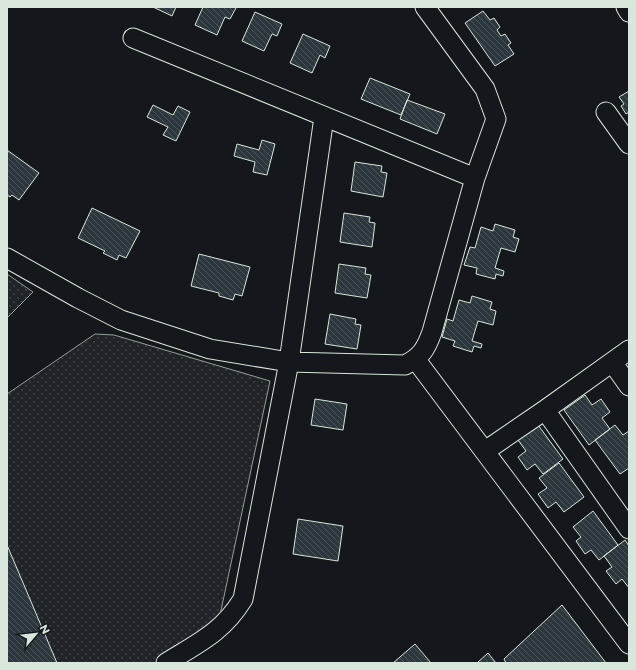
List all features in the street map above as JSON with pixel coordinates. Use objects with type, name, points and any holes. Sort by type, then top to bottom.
[{"type":"street","points":[[7,258],[78,298],[121,320],[210,349],[289,362],[405,365],[416,360],[427,347],[432,332],[475,178],[496,119],[485,89],[472,68],[425,7]]},
{"type":"street","points":[[626,7],[629,12]]},
{"type":"street","points":[[134,38],[475,178]]},
{"type":"street","points":[[606,112],[629,144]]},
{"type":"street","points":[[166,663],[219,629],[232,616],[243,600],[289,362],[324,117]]},
{"type":"street","points":[[485,451],[629,350]]},
{"type":"street","points":[[416,360],[626,633]]},
{"type":"street","points":[[612,362],[629,386]]},
{"type":"street","points":[[545,410],[629,529]]},
{"type":"shaded area","points":[[7,274],[33,292],[7,318]]},
{"type":"shaded area","points":[[95,334],[114,335],[270,381],[220,615],[156,663],[55,663],[7,548],[7,394]]},
{"type":"building","points":[[153,7],[176,7],[172,16]]},
{"type":"building","points":[[203,7],[236,8],[230,19],[225,17],[217,35],[195,25]]},
{"type":"building","points":[[483,11],[490,20],[494,18],[500,27],[497,30],[501,36],[505,34],[511,43],[508,45],[514,54],[495,66],[465,23]]},
{"type":"building","points":[[255,12],[282,24],[277,36],[272,34],[264,51],[242,41]]},
{"type":"building","points":[[303,34],[330,46],[325,58],[320,55],[312,73],[290,63]]},
{"type":"building","points":[[370,78],[410,94],[401,115],[361,99]]},
{"type":"building","points":[[629,91],[629,112],[626,114],[621,106],[624,104],[619,97]]},
{"type":"building","points":[[407,100],[445,114],[437,134],[400,119]]},
{"type":"building","points":[[153,105],[173,115],[178,106],[190,112],[176,141],[163,135],[168,127],[147,117]]},
{"type":"building","points":[[262,140],[275,144],[267,175],[253,172],[255,162],[234,156],[237,144],[259,150]]},
{"type":"building","points":[[7,150],[39,173],[19,200],[12,195],[10,197],[7,195]]},
{"type":"building","points":[[355,162],[382,166],[381,172],[387,173],[383,197],[351,191]]},
{"type":"building","points":[[92,208],[140,231],[126,258],[119,255],[117,260],[103,253],[105,251],[78,238]]},
{"type":"building","points":[[344,213],[370,217],[369,222],[375,223],[372,247],[340,242]]},
{"type":"building","points":[[495,224],[515,230],[513,237],[519,239],[515,252],[501,248],[495,268],[504,271],[503,276],[496,274],[495,279],[476,274],[477,268],[464,265],[470,247],[475,248],[481,227],[493,231]]},
{"type":"building","points":[[199,254],[250,267],[242,296],[235,294],[233,300],[219,296],[219,293],[191,286]]},
{"type":"building","points":[[339,264],[366,268],[365,274],[371,275],[367,298],[335,293]]},
{"type":"building","points":[[472,296],[492,302],[490,309],[496,311],[493,325],[478,321],[472,341],[482,344],[481,348],[474,346],[472,352],[453,346],[455,341],[442,337],[447,319],[453,321],[459,300],[470,303]]},
{"type":"building","points":[[330,314],[356,319],[355,324],[361,325],[357,349],[325,344]]},
{"type":"building","points":[[585,395],[592,405],[601,399],[610,412],[602,418],[610,429],[589,445],[564,410]]},
{"type":"building","points":[[315,399],[347,404],[343,430],[311,425]]},
{"type":"building","points":[[538,425],[563,459],[543,474],[535,464],[527,470],[518,457],[526,451],[518,440]]},
{"type":"building","points":[[615,425],[623,435],[629,431],[629,468],[620,474],[595,440]]},
{"type":"building","points":[[559,463],[584,497],[564,512],[556,502],[548,508],[538,494],[547,488],[539,478]]},
{"type":"building","points":[[593,511],[618,545],[599,560],[591,550],[585,554],[576,541],[581,537],[573,527]]},
{"type":"building","points":[[298,519],[343,526],[338,561],[293,554]]},
{"type":"building","points":[[625,540],[629,546],[629,588],[622,579],[616,584],[606,571],[612,567],[604,556]]},
{"type":"building","points":[[7,545],[57,663],[7,663]]},
{"type":"building","points":[[562,605],[606,663],[506,663],[504,659]]},
{"type":"building","points":[[415,644],[431,663],[393,663]]},
{"type":"building","points":[[488,653],[496,663],[477,663]]}]
